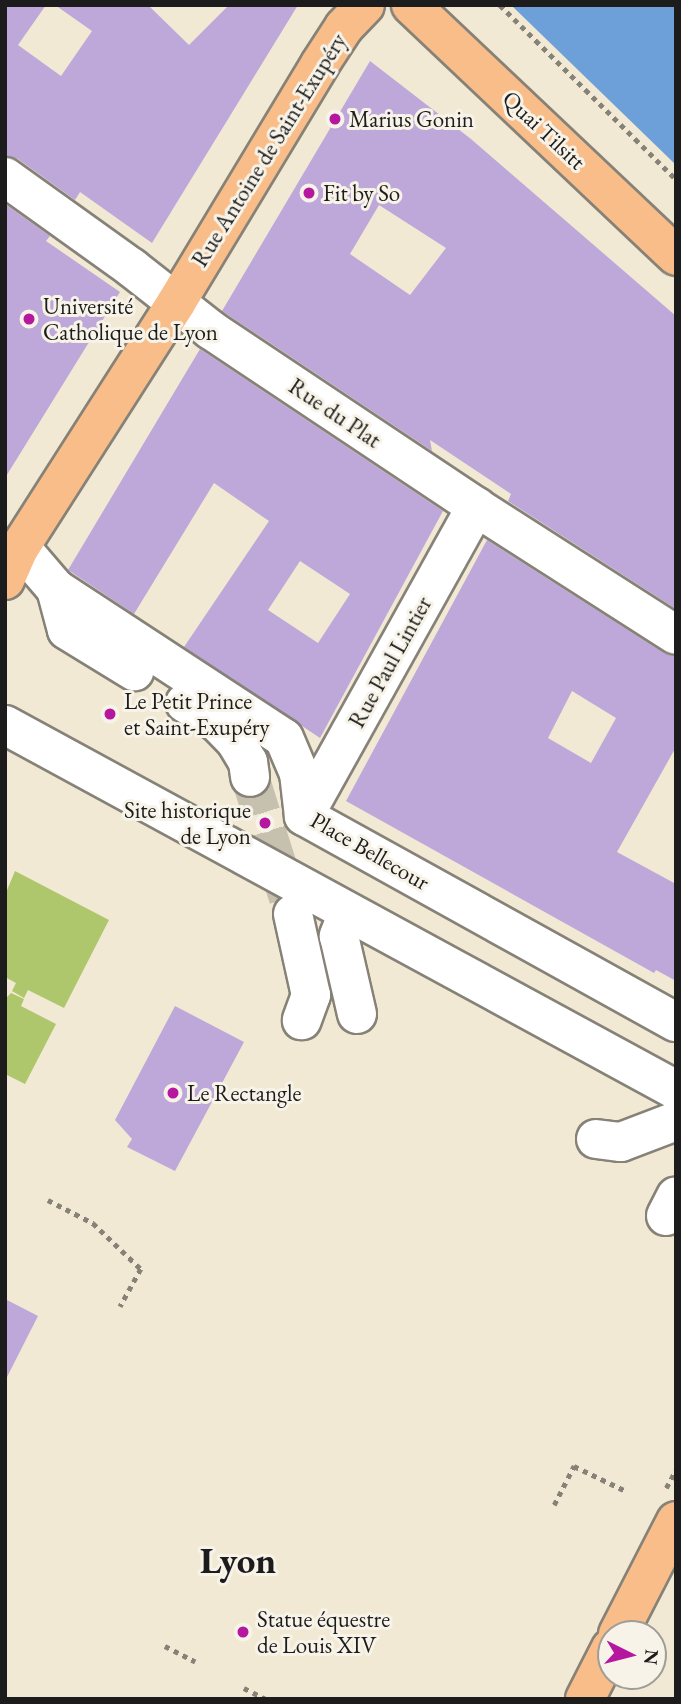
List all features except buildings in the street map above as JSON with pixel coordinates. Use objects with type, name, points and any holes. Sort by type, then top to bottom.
[{"type":"main road","name":"Rue Antoine de Saint-Exupéry","points":[[13,563],[176,303],[320,64],[344,26],[365,5]]},
{"type":"main road","name":"Quai Tilsitt","points":[[411,5],[676,256]]},
{"type":"main road","points":[[625,1620],[676,1521]]},
{"type":"main road","points":[[585,1699],[597,1675]]},
{"type":"street","name":"Rue du Plat","points":[[5,177],[211,330],[476,508],[676,635]]},
{"type":"street","name":"Rue Paul Lintier","points":[[304,816],[476,508]]},
{"type":"street","name":"Place Bellecour","points":[[13,563],[284,738],[299,774],[304,816],[676,1022]]},
{"type":"street","points":[[55,589],[67,629],[217,722],[236,742],[248,762],[250,777]]},
{"type":"street","points":[[5,726],[676,1090]]},
{"type":"street","points":[[348,912],[339,936],[357,1014]]},
{"type":"street","points":[[293,914],[311,995],[302,1020]]},
{"type":"street","points":[[596,1139],[621,1142],[676,1121]]},
{"type":"path","points":[[500,5],[676,179]]},
{"type":"path","points":[[48,1200],[93,1223],[141,1269],[120,1307]]},
{"type":"path","points":[[554,1505],[574,1466],[626,1491]]},
{"type":"path","points":[[165,1646],[195,1661]]},
{"type":"path","points":[[244,1688],[265,1699]]},
{"type":"green space","points":[[15,871],[109,920],[64,1008],[28,990],[24,998],[12,991],[16,983],[5,977],[5,895]]},
{"type":"green space","points":[[11,993],[24,999],[21,1006],[56,1024],[25,1084],[5,1074],[5,999]]},
{"type":"water","points":[[511,5],[676,5],[676,165]]},
{"type":"tunnel","points":[[250,777],[288,898]]},
{"type":"place","name":"Marius Gonin","points":[[335,119]]},
{"type":"place","name":"Fit by So","points":[[309,193]]},
{"type":"place","name":"Université Catholique de Lyon","points":[[29,319]]},
{"type":"place","name":"Le Petit Prince et Saint-Exupéry","points":[[110,714]]},
{"type":"place","name":"Site historique de Lyon","points":[[265,823]]},
{"type":"place","name":"Le Rectangle","points":[[173,1093]]},
{"type":"place","name":"Statue équestre de Louis XIV","points":[[243,1632]]},
{"type":"district","name":"Lyon","points":[[238,1560]]}]
